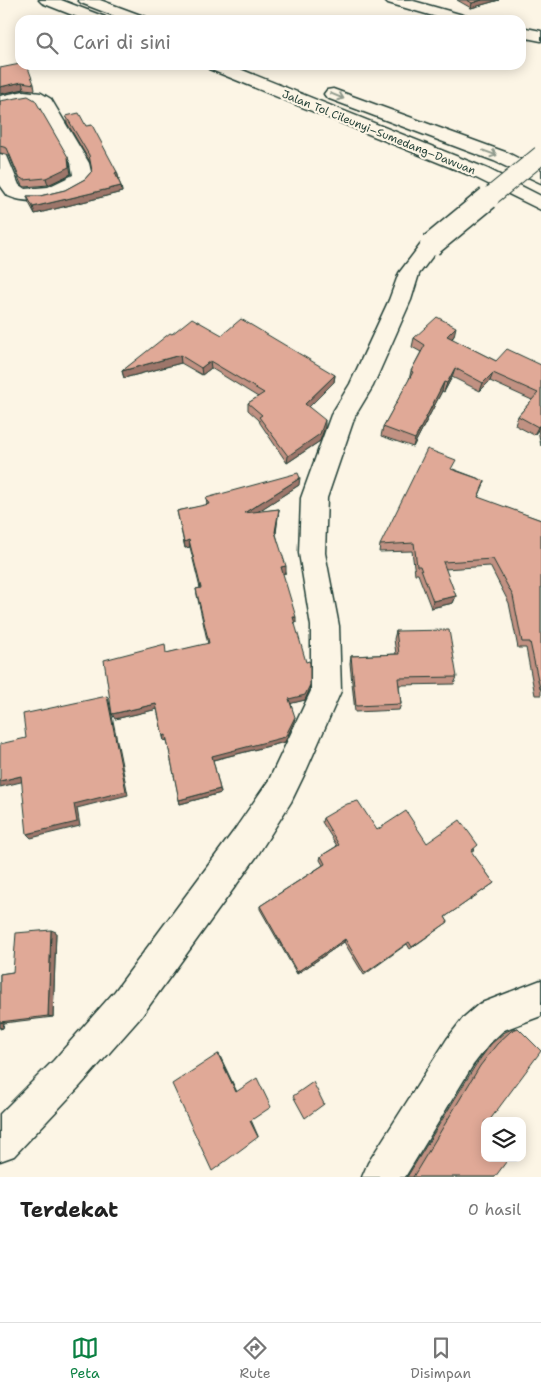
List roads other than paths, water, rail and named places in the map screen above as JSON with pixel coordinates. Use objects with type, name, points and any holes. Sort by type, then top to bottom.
[{"type":"main road","points":[[47,0],[86,15]]},
{"type":"main road","points":[[86,0],[126,15]]},
{"type":"main road","points":[[393,0],[446,15]]},
{"type":"main road","points":[[526,33],[541,36]]},
{"type":"main road","name":"Jalan Tol Cileunyi–Sumedang–Dawuan","points":[[226,70],[481,173],[541,204]]},
{"type":"main road","name":"Jalan Tol Cileunyi–Sumedang–Dawuan","points":[[273,70],[501,157],[541,177]]},
{"type":"main road","points":[[0,101],[32,95],[39,96],[45,102],[80,163],[83,176],[80,181],[63,190],[24,196],[16,193],[11,186],[0,160]]},
{"type":"main road","points":[[0,1142],[67,1073],[128,1004],[245,844],[280,791],[311,720],[322,704],[326,691],[324,626],[312,553],[314,498],[343,414],[361,386],[400,300],[409,273],[431,245],[541,155]]},
{"type":"main road","points":[[382,1177],[460,1052],[477,1030],[492,1017],[541,998]]}]
